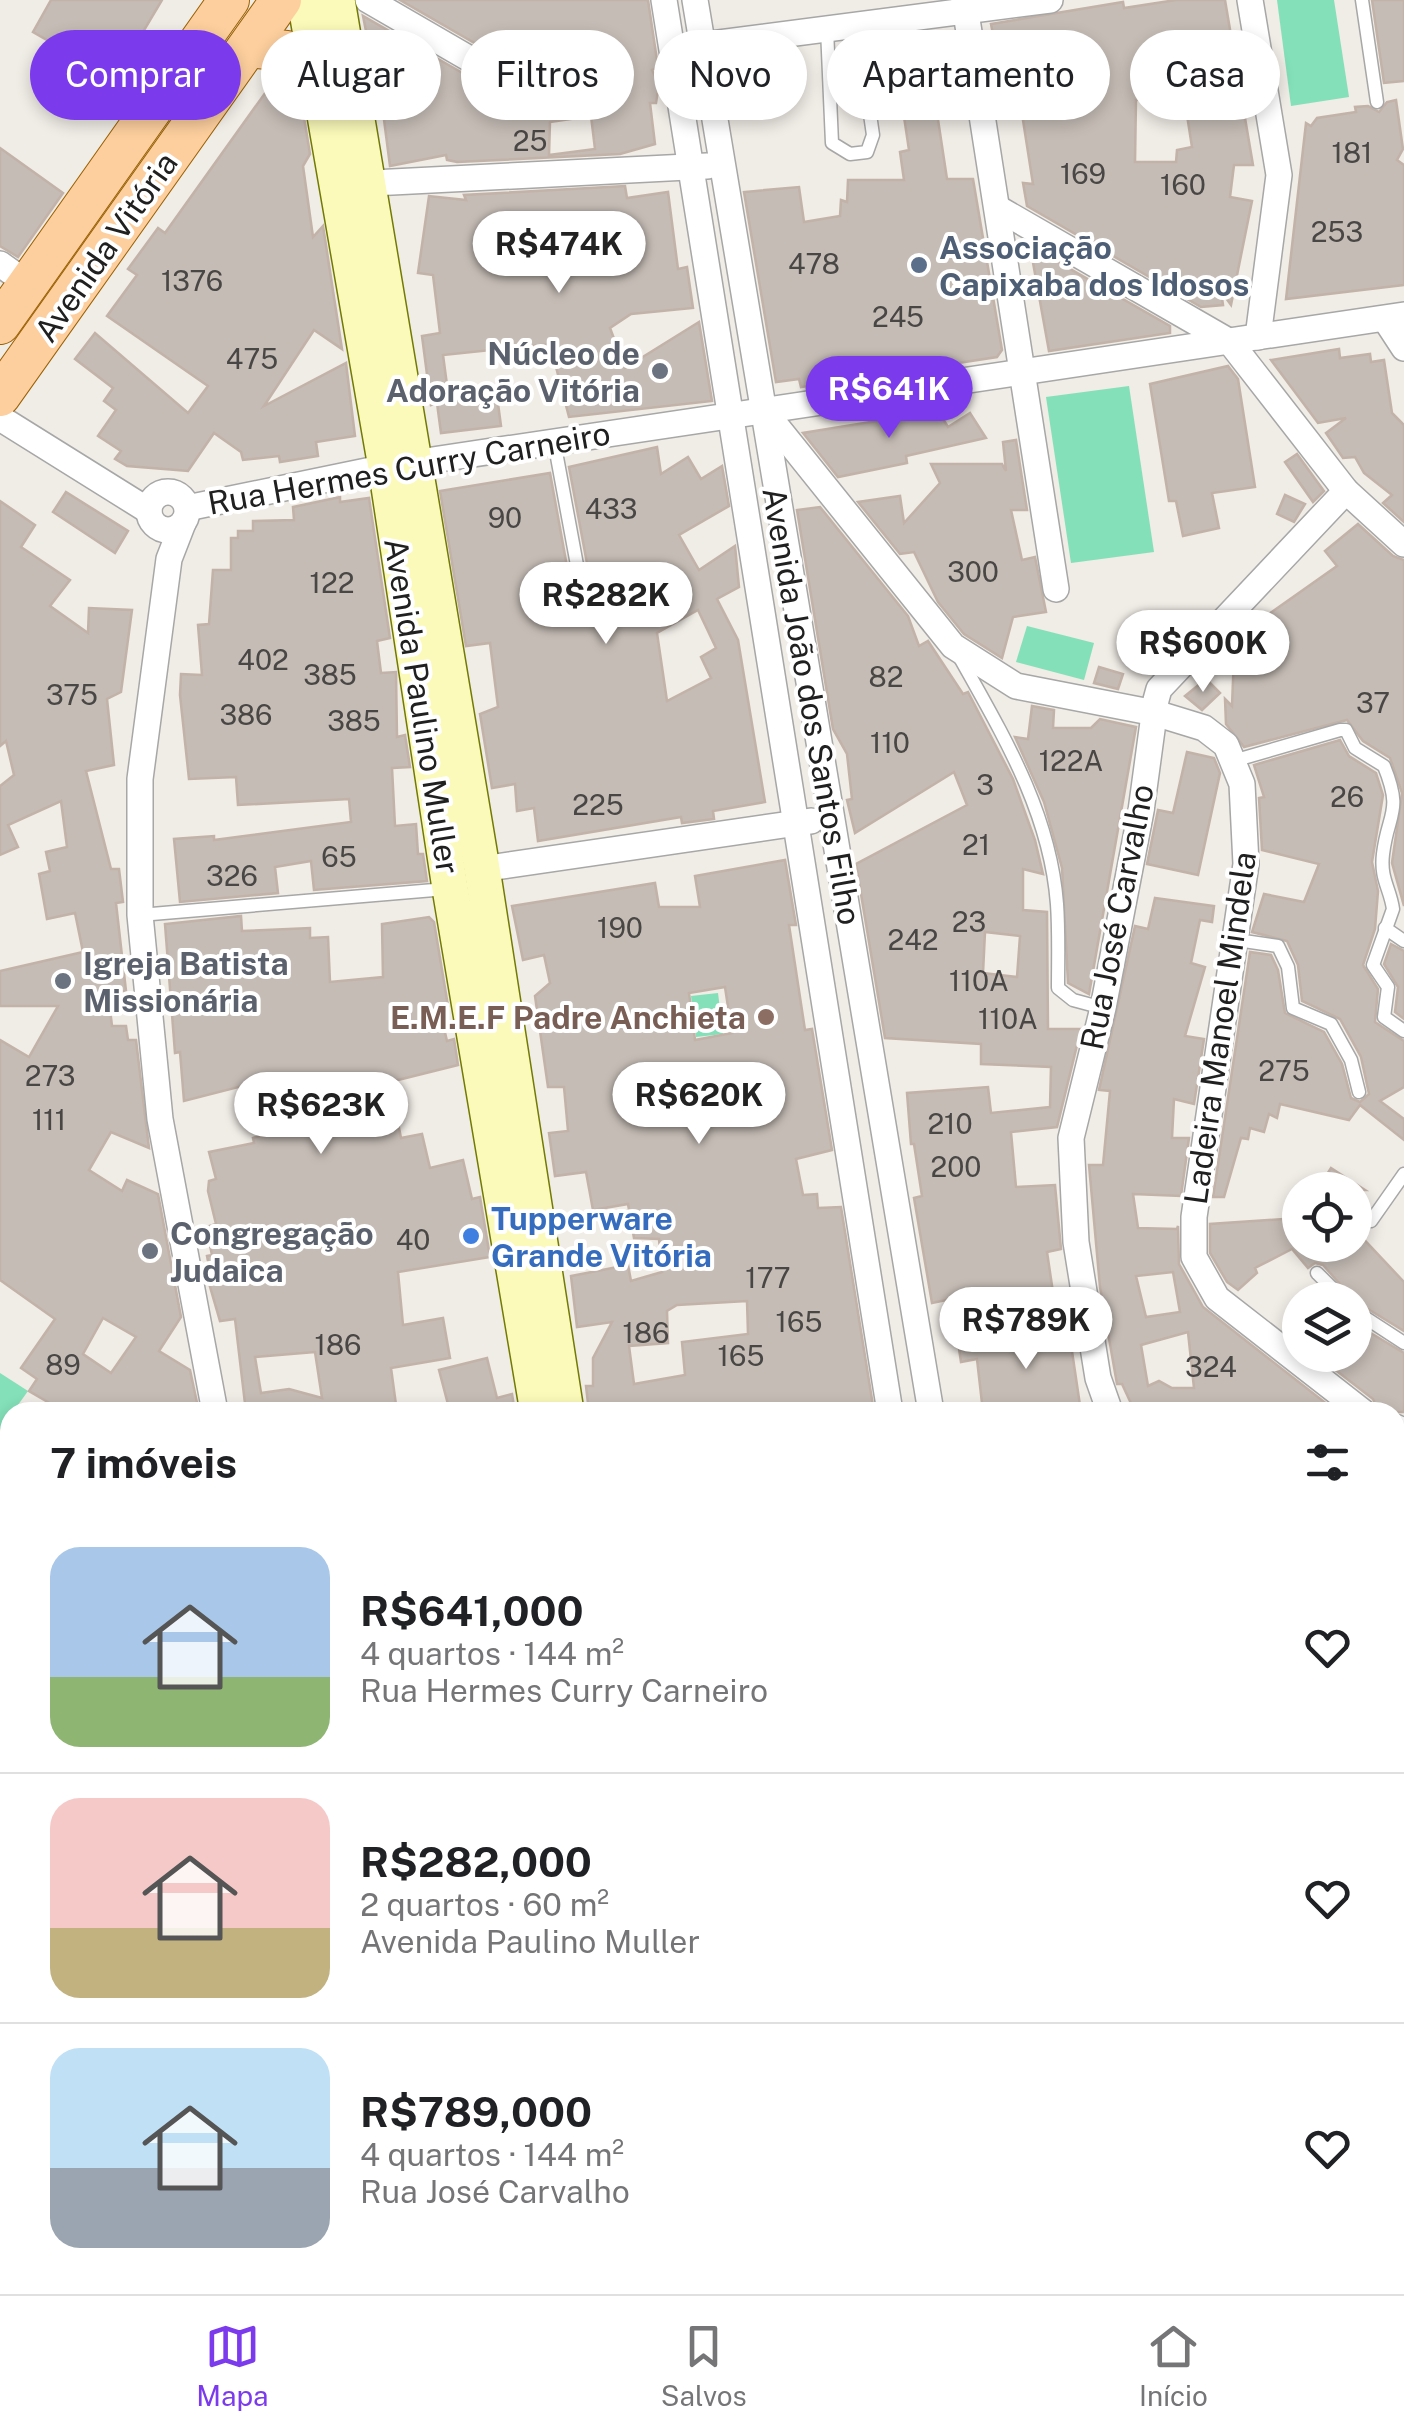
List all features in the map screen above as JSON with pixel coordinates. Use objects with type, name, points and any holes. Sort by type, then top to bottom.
[{"type":"main road","name":"Avenida Vitória","points":[[0,324],[14,274],[229,0]]},
{"type":"main road","name":"Avenida Vitória","points":[[0,396],[282,0]]},
{"type":"main road","name":"Avenida Paulino Muller","points":[[305,0],[309,30]]},
{"type":"main road","name":"Avenida Paulino Muller","points":[[337,0],[352,184],[448,767],[450,888],[536,1402]]},
{"type":"main road","points":[[249,47],[261,48]]},
{"type":"main road","name":"Avenida Paulino Muller","points":[[330,120],[352,184]]},
{"type":"main road","name":"Avenida Paulino Muller","points":[[448,767],[482,868],[564,1402]]},
{"type":"street","points":[[368,0],[461,54]]},
{"type":"street","name":"Avenida João dos Santos Filho","points":[[664,0],[670,30]]},
{"type":"street","name":"Avenida João dos Santos Filho","points":[[695,0],[700,30]]},
{"type":"street","points":[[807,32],[966,6],[1050,0]]},
{"type":"street","points":[[1250,0],[1279,174],[1258,337]]},
{"type":"street","points":[[966,6],[1056,589]]},
{"type":"street","name":"Avenida João dos Santos Filho","points":[[685,120],[888,1402]]},
{"type":"street","name":"Avenida João dos Santos Filho","points":[[715,120],[928,1402]]},
{"type":"street","points":[[352,184],[722,164]]},
{"type":"street","points":[[999,209],[1230,342],[1346,491],[1404,544]]},
{"type":"street","points":[[1395,317],[1404,348]]},
{"type":"street","name":"Rua Hermes Curry Carneiro","points":[[153,519],[170,530],[185,515],[400,465],[762,408],[1395,317]]},
{"type":"street","points":[[762,408],[953,646],[1016,686],[1156,713],[1204,728],[1226,745],[1233,761]]},
{"type":"street","points":[[0,418],[153,519],[170,559]]},
{"type":"street","name":"Rua José Carvalho","points":[[1106,1402],[1098,1378],[1076,1242],[1071,1138],[1103,1008],[1159,689],[1346,491]]},
{"type":"street","points":[[185,515],[170,559],[140,779],[140,915],[160,1118],[213,1402]]},
{"type":"street","name":"Ladeira Manoel Mindela","points":[[1233,761],[1242,784],[1247,824],[1236,940],[1194,1217],[1194,1256],[1217,1298],[1350,1402]]},
{"type":"street","points":[[482,868],[831,817]]},
{"type":"lane","points":[[1362,0],[1377,102]]},
{"type":"lane","points":[[828,29],[832,143],[850,154],[866,152],[873,135],[856,25]]},
{"type":"lane","points":[[554,441],[582,592]]},
{"type":"lane","points":[[953,646],[1024,774],[1044,831],[1057,902],[1058,988],[1073,1000],[1103,1008]]},
{"type":"lane","points":[[1233,761],[1346,730],[1360,754],[1384,766],[1396,805],[1383,853],[1384,891],[1393,903],[1373,965],[1388,987],[1384,1018],[1404,1031]]},
{"type":"lane","points":[[140,915],[450,888]]},
{"type":"lane","points":[[1385,928],[1404,941]]},
{"type":"lane","points":[[1236,940],[1278,946],[1288,967],[1292,1008],[1331,1024],[1350,1060],[1360,1092]]},
{"type":"lane","points":[[1372,1220],[1404,1174]]},
{"type":"lane","points":[[1318,1273],[1327,1282]]},
{"type":"lane","points":[[1372,1322],[1404,1343]]},
{"type":"green space","points":[[1277,0],[1334,0],[1349,97],[1291,106]]},
{"type":"green space","points":[[1129,386],[1154,552],[1071,563],[1046,397]]},
{"type":"green space","points":[[1027,626],[1094,643],[1084,680],[1016,662]]},
{"type":"green space","points":[[718,993],[723,1034],[696,1037],[691,996]]},
{"type":"green space","points":[[0,1373],[28,1391],[20,1402],[0,1402]]},
{"type":"building","points":[[51,0],[162,0],[144,30],[34,30]]},
{"type":"building","points":[[400,0],[648,0],[654,40],[654,103],[650,103],[655,144],[620,154],[457,162],[447,160],[446,155],[390,166],[384,120],[441,120],[441,61],[461,72],[461,120],[564,120],[550,122],[549,155],[595,149],[591,120],[634,120],[634,30],[461,30],[461,35]]},
{"type":"building","points":[[1176,0],[1225,0],[1230,30],[1130,30],[1130,120],[1136,120],[1135,162],[1176,162],[1177,150],[1192,147],[1188,120],[1245,120],[1253,165],[1234,165],[1230,197],[1252,201],[1231,305],[1221,291],[1223,305],[1201,307],[1027,206],[1023,183],[1033,184],[1023,120],[1110,120],[1110,30],[992,30],[991,24],[1123,2],[1124,8]]},
{"type":"building","points":[[1372,0],[1404,0],[1404,81],[1384,83]]},
{"type":"building","points":[[363,16],[387,30],[366,30]]},
{"type":"building","points":[[261,99],[261,120],[304,120],[310,154],[303,166],[313,237],[323,226],[342,349],[314,330],[264,406],[346,363],[355,436],[316,442],[318,456],[280,462],[279,456],[243,460],[241,452],[214,433],[188,471],[127,466],[115,459],[121,451],[98,436],[116,410],[104,401],[113,388],[75,359],[95,333],[188,413],[208,386],[107,316],[137,275],[128,269],[158,228],[165,233]]},
{"type":"building","points":[[1396,100],[1403,149],[1397,160],[1404,165],[1404,285],[1286,299],[1306,123],[1311,126],[1317,118],[1356,112],[1355,107],[1368,106],[1379,112],[1387,102]]},
{"type":"building","points":[[904,120],[938,120],[947,179],[973,179],[1002,350],[997,357],[801,387],[799,379],[776,382],[744,192],[799,187],[804,222],[840,216],[841,200],[847,202],[848,180],[904,180],[900,152],[909,150]]},
{"type":"building","points":[[0,148],[63,193],[18,257],[0,246]]},
{"type":"building","points":[[625,186],[627,198],[668,192],[678,269],[687,267],[693,308],[631,314],[610,328],[625,368],[699,322],[712,401],[569,417],[550,344],[443,355],[449,400],[497,396],[501,426],[441,433],[437,403],[431,405],[422,336],[440,333],[433,275],[418,273],[429,196],[466,200],[464,195]]},
{"type":"building","points":[[1030,246],[1170,326],[1170,333],[1049,351]]},
{"type":"building","points":[[1339,349],[1340,358],[1370,354],[1371,362],[1384,360],[1392,413],[1404,425],[1404,522],[1383,503],[1392,495],[1364,473],[1355,457],[1343,458],[1326,433],[1346,418],[1318,423],[1271,360]]},
{"type":"building","points":[[1228,366],[1238,379],[1255,487],[1212,493],[1219,528],[1183,536],[1176,501],[1169,501],[1150,384]]},
{"type":"building","points":[[938,411],[948,427],[970,413],[986,438],[906,456],[907,463],[838,477],[803,433]]},
{"type":"building","points":[[1016,440],[1027,510],[1011,510],[1022,560],[1035,557],[1046,612],[1013,617],[1002,658],[964,634],[938,602],[914,552],[900,554],[858,502],[900,496],[904,523],[940,483],[931,464],[1002,464],[1006,471],[1003,442]]},
{"type":"building","points":[[657,447],[661,474],[688,457],[701,479],[722,466],[729,506],[679,535],[699,570],[735,546],[739,587],[717,599],[738,640],[765,802],[713,811],[714,819],[682,823],[681,817],[538,841],[534,808],[517,811],[515,784],[492,788],[480,714],[498,707],[490,643],[466,646],[440,491],[550,473],[572,594],[585,602],[592,590],[569,467]],"holes":[[[698,610],[716,648],[701,657],[711,678],[667,701],[657,633]]]},
{"type":"building","points":[[1297,454],[1324,491],[1313,502],[1285,462]]},
{"type":"building","points":[[66,492],[128,531],[115,553],[53,512]]},
{"type":"building","points":[[1285,495],[1305,504],[1294,522],[1277,514]]},
{"type":"building","points":[[340,497],[340,502],[369,498],[390,638],[377,641],[381,673],[396,672],[397,737],[405,735],[410,767],[392,768],[395,826],[416,824],[418,854],[423,854],[427,881],[314,890],[311,861],[275,867],[278,893],[180,902],[174,839],[214,836],[214,840],[351,822],[349,799],[238,805],[236,777],[189,779],[180,695],[181,674],[202,675],[198,625],[209,624],[213,570],[231,570],[231,538],[238,538],[238,531],[253,531],[253,521],[294,520],[293,507]]},
{"type":"building","points":[[0,501],[35,525],[21,547],[70,580],[50,606],[88,633],[89,608],[132,610],[121,692],[107,699],[114,765],[86,771],[111,869],[119,869],[123,902],[116,903],[126,991],[108,993],[112,1026],[126,1026],[128,1040],[136,1040],[149,1148],[111,1132],[89,1170],[122,1191],[127,1180],[158,1194],[181,1317],[159,1351],[190,1370],[197,1402],[48,1402],[29,1391],[37,1379],[21,1368],[55,1319],[0,1280],[0,1040],[29,1057],[58,1006],[0,1006],[0,971],[83,952],[75,913],[47,919],[39,874],[50,871],[46,852],[67,847],[61,801],[8,825],[18,847],[0,855],[0,786],[14,775],[6,741],[0,746]],"holes":[[[103,1318],[136,1337],[111,1373],[83,1354]]]},
{"type":"building","points":[[820,507],[908,616],[919,646],[928,641],[963,694],[968,692],[1013,779],[1035,840],[1043,874],[1023,869],[1023,910],[1047,912],[1048,1029],[1081,1029],[1057,1127],[1011,1132],[1016,1187],[1055,1185],[1061,1249],[1047,1252],[1054,1299],[953,1318],[951,1299],[932,1303],[914,1198],[922,1196],[911,1144],[907,1093],[988,1087],[991,1113],[1050,1107],[1051,1067],[981,1064],[981,1044],[885,1038],[856,864],[967,805],[954,772],[855,833],[847,800],[852,799],[847,754],[833,729],[797,510]],"holes":[[[985,932],[1020,936],[1017,977],[983,973]]]},
{"type":"building","points":[[1358,524],[1393,556],[1404,560],[1404,906],[1392,863],[1402,793],[1390,758],[1363,741],[1347,720],[1244,747],[1226,724],[1225,699],[1232,706],[1234,655],[1230,650],[1269,614],[1337,566],[1325,551]]},
{"type":"building","points":[[1099,667],[1123,674],[1118,689],[1094,683]]},
{"type":"building","points":[[1206,679],[1220,693],[1202,710],[1185,696]]},
{"type":"building","points":[[1032,706],[1054,710],[1053,728],[1091,728],[1100,719],[1136,727],[1089,994],[1068,983],[1062,868],[1044,802],[1015,737],[1028,739]]},
{"type":"building","points":[[1340,740],[1349,756],[1376,773],[1383,795],[1372,862],[1378,891],[1375,929],[1363,965],[1378,989],[1375,1022],[1404,1041],[1404,1087],[1380,1101],[1404,1119],[1404,1140],[1360,1105],[1349,1120],[1280,1104],[1277,1118],[1269,1114],[1264,1132],[1250,1128],[1248,1139],[1241,1138],[1224,1197],[1213,1197],[1250,952],[1271,955],[1278,970],[1285,1013],[1324,1032],[1342,1064],[1351,1098],[1360,1102],[1369,1094],[1361,1057],[1340,1019],[1302,1001],[1298,965],[1287,941],[1252,932],[1264,894],[1304,902],[1319,864],[1262,850],[1259,798],[1264,797],[1254,765]]},
{"type":"building","points":[[1187,752],[1214,758],[1220,773],[1198,875],[1147,864],[1158,810],[1173,813]]},
{"type":"building","points":[[785,860],[796,925],[789,925],[805,1030],[812,1029],[832,1150],[796,1159],[803,1195],[817,1194],[818,1208],[841,1207],[872,1402],[588,1402],[586,1386],[593,1386],[593,1358],[612,1322],[577,1327],[571,1276],[628,1265],[631,1281],[662,1272],[659,1239],[634,1238],[628,1204],[593,1210],[586,1172],[555,1176],[549,1133],[568,1131],[564,1087],[548,1087],[535,996],[550,983],[544,955],[523,960],[512,906],[655,883],[659,907],[700,907],[695,876]],"holes":[[[725,987],[732,1033],[695,1040],[689,993]],[[747,1301],[748,1334],[682,1342],[685,1375],[634,1384],[629,1346],[668,1343],[667,1311],[677,1305]]]},
{"type":"building","points":[[1155,898],[1214,906],[1212,922],[1200,920],[1191,963],[1205,967],[1185,1036],[1204,1039],[1194,1104],[1174,1099],[1172,1138],[1189,1138],[1181,1196],[1133,1194],[1138,1228],[1178,1226],[1179,1264],[1203,1307],[1324,1402],[1130,1402],[1122,1384],[1117,1384],[1100,1287],[1089,1165],[1103,1165],[1110,1091],[1099,1090],[1135,926],[1148,929]],"holes":[[[1173,1272],[1180,1312],[1146,1317],[1136,1276]],[[1188,1332],[1194,1388],[1172,1388],[1159,1381],[1148,1386],[1141,1345]]]},
{"type":"building","points":[[241,916],[242,931],[310,928],[310,938],[328,937],[330,982],[383,977],[382,924],[429,917],[434,922],[448,1006],[439,1007],[447,1041],[454,1039],[458,1065],[390,1082],[401,1138],[422,1134],[430,1168],[463,1160],[472,1199],[480,1197],[490,1257],[398,1272],[403,1325],[443,1318],[450,1358],[391,1368],[396,1402],[245,1402],[235,1319],[220,1321],[204,1266],[209,1266],[207,1256],[212,1255],[206,1227],[216,1224],[208,1191],[209,1181],[216,1179],[209,1152],[254,1143],[253,1138],[274,1132],[262,1081],[184,1101],[180,1052],[175,1053],[165,924]],"holes":[[[315,1352],[322,1398],[289,1389],[261,1393],[255,1357]]]},
{"type":"building","points":[[1391,944],[1404,951],[1404,1019],[1395,1012],[1398,987],[1384,964]]},
{"type":"building","points":[[1282,1219],[1282,1254],[1255,1268],[1257,1273],[1238,1290],[1227,1282],[1210,1253],[1210,1224]]},
{"type":"building","points":[[1372,1248],[1404,1282],[1404,1331],[1372,1311],[1372,1282],[1338,1282],[1323,1265],[1315,1263],[1308,1268],[1303,1262],[1372,1262]]},
{"type":"building","points":[[1069,1331],[1080,1402],[982,1402],[977,1359],[961,1362],[958,1342]]},
{"type":"building","points":[[1372,1334],[1404,1353],[1404,1402],[1373,1399],[1338,1372],[1372,1372]]},
{"type":"building","points":[[487,1358],[497,1398],[512,1394],[513,1402],[447,1402],[439,1370]]},
{"type":"place","name":"Associação Capixaba dos Idosos","points":[[919,265]]},
{"type":"place","name":"Núcleo de Adoração Vitória","points":[[660,371]]},
{"type":"place","name":"Igreja Batista Missionária","points":[[63,981]]},
{"type":"place","name":"E.M.E.F Padre Anchieta","points":[[766,1017]]},
{"type":"place","name":"Tupperware Grande Vitória","points":[[471,1236]]},
{"type":"place","name":"Congregação Judaica","points":[[150,1251]]}]
